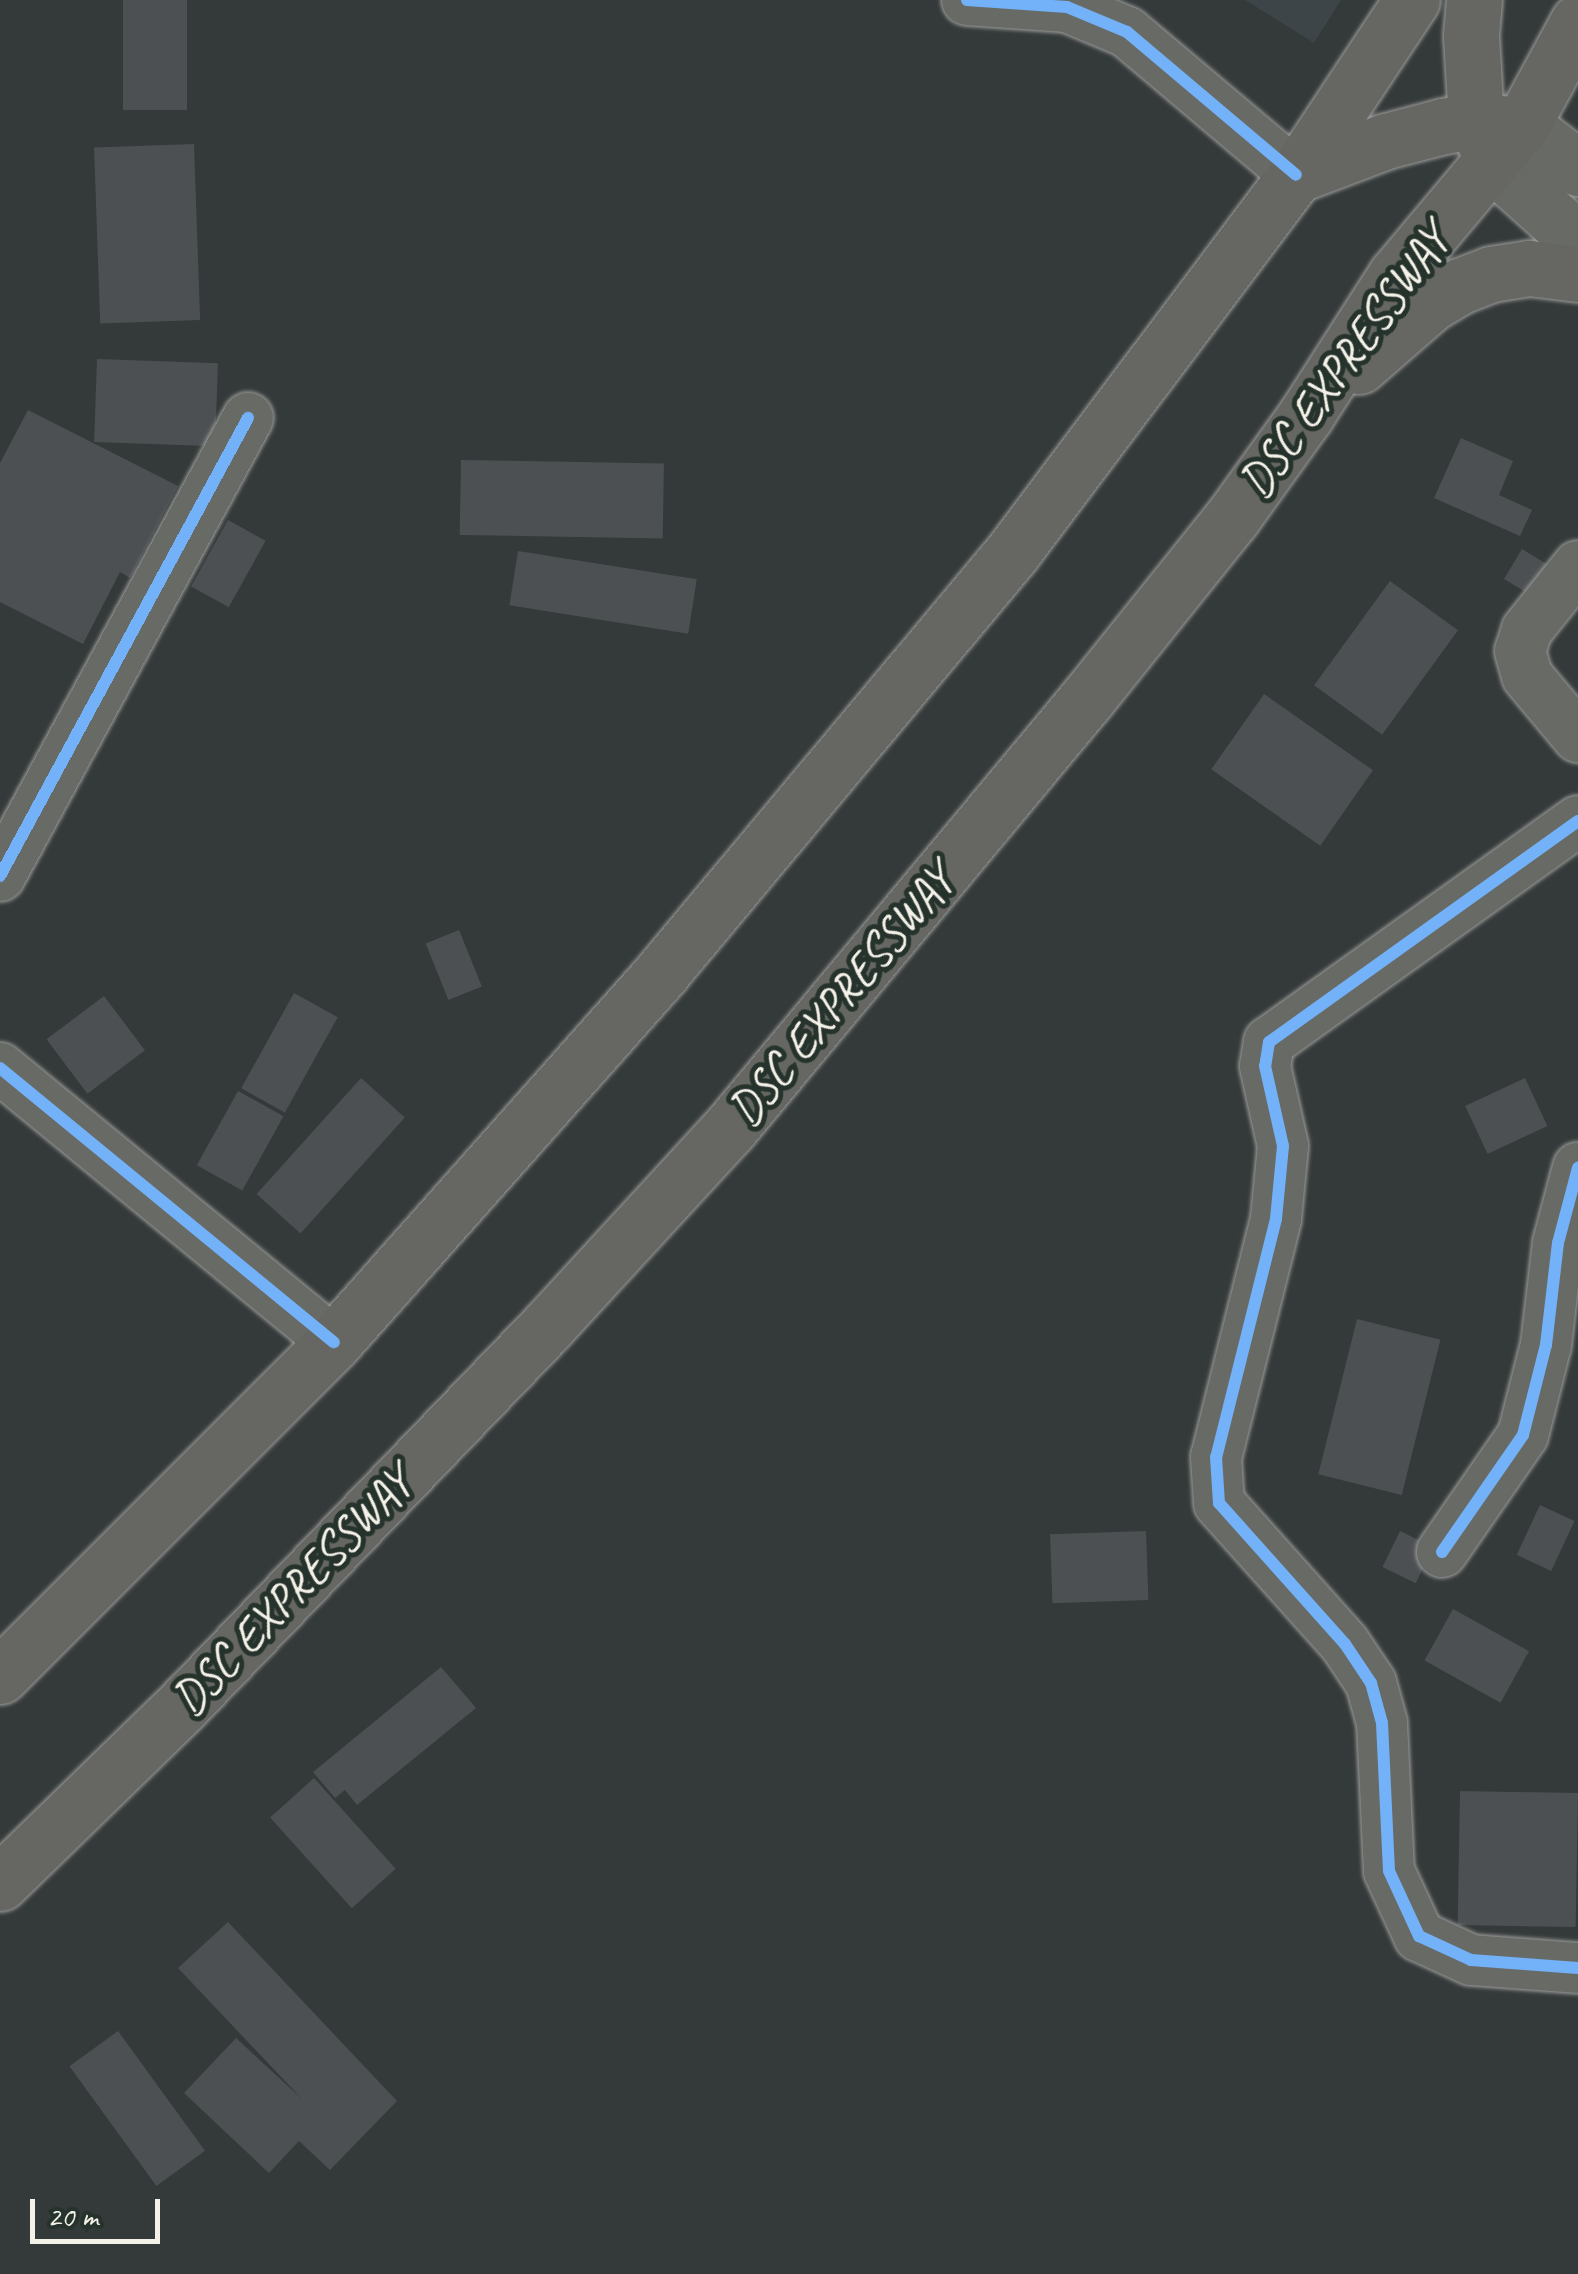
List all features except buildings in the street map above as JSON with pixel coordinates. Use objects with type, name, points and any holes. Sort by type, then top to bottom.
[{"type":"main road","points":[[0,1676],[334,1342],[664,970],[1012,553],[1296,174],[1412,0]]},
{"type":"main road","points":[[1296,174],[1386,141],[1496,136],[1471,36],[1474,0]]},
{"type":"main road","name":"DSC EXPRESSWAY","points":[[0,1883],[183,1705],[545,1330],[730,1128],[1232,518],[1306,415],[1396,275],[1578,22]]},
{"type":"main road","points":[[1306,415],[1430,304],[1460,286],[1491,274],[1530,268],[1578,274]]},
{"type":"street","points":[[967,0],[1067,6],[1127,32],[1296,174]]},
{"type":"street","points":[[1496,136],[1578,168]]},
{"type":"street","points":[[1496,136],[1578,240]]},
{"type":"street","points":[[0,876],[248,418]]},
{"type":"street","points":[[1578,566],[1526,630],[1520,651],[1526,676],[1578,736]]},
{"type":"street","points":[[1578,821],[1269,1042],[1266,1066],[1284,1146],[1276,1219],[1216,1457],[1220,1503],[1344,1644],[1371,1684],[1382,1723],[1389,1872],[1419,1936],[1471,1960],[1578,1968]]},
{"type":"street","points":[[0,1068],[334,1342]]},
{"type":"street","points":[[1442,1552],[1523,1435],[1546,1345],[1558,1243],[1578,1168]]},
{"type":"shaded area","points":[[1245,0],[1341,0],[1314,43]]},
{"type":"cycle path","points":[[967,0],[1067,7],[1127,32],[1296,175]]},
{"type":"cycle path","points":[[0,876],[248,418]]},
{"type":"cycle path","points":[[1578,821],[1269,1042],[1265,1066],[1283,1146],[1276,1219],[1216,1457],[1219,1503],[1345,1644],[1371,1683],[1382,1723],[1389,1871],[1419,1936],[1471,1960],[1578,1968]]},
{"type":"cycle path","points":[[0,1068],[334,1342]]},
{"type":"cycle path","points":[[1442,1552],[1523,1435],[1546,1345],[1558,1243],[1578,1168]]}]
